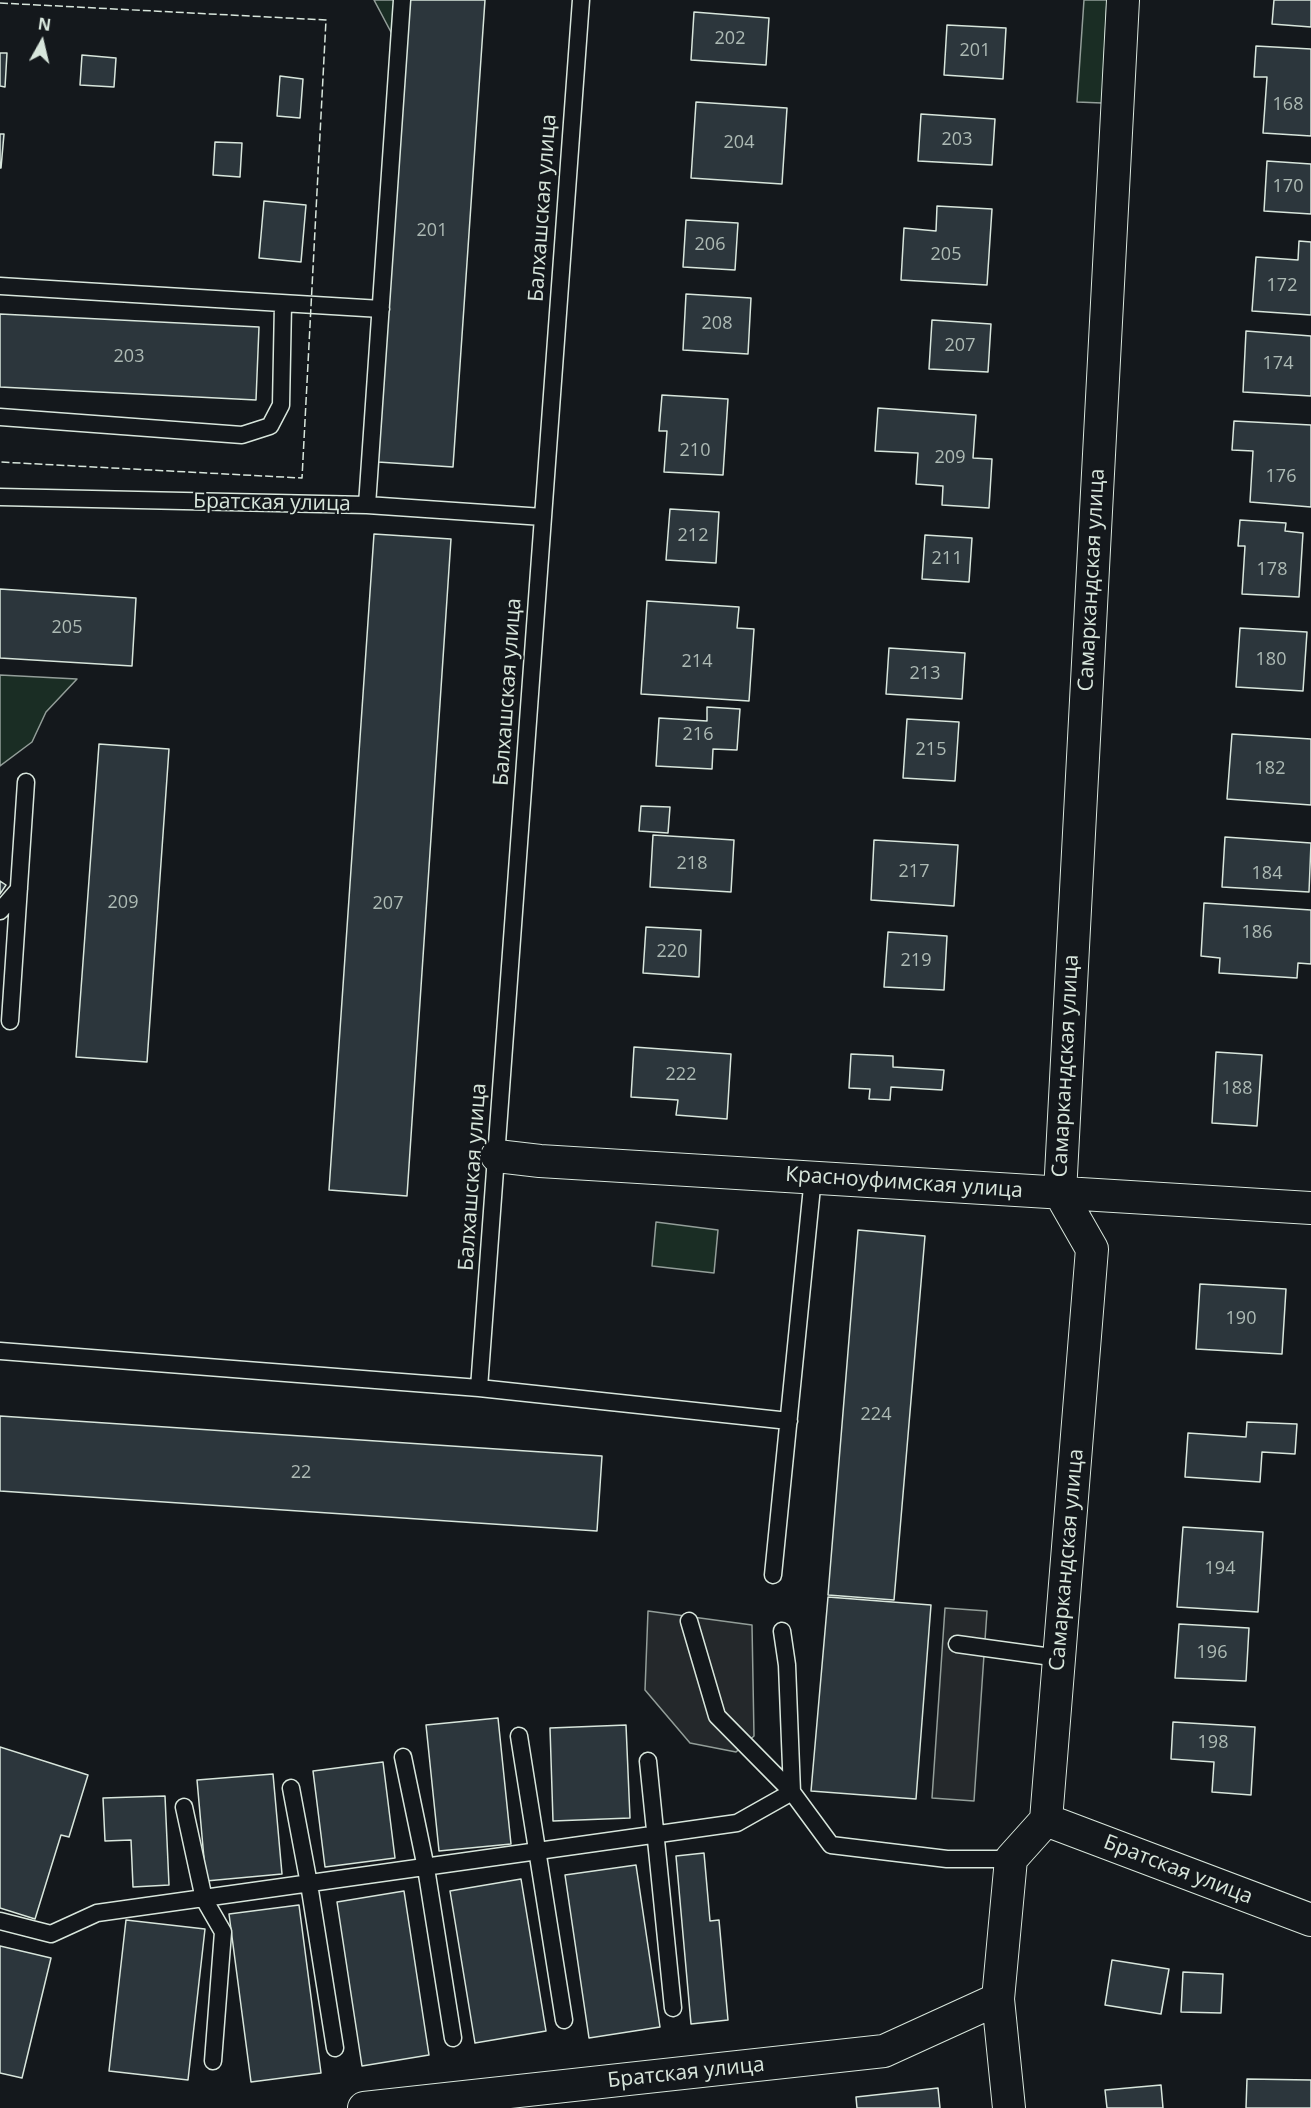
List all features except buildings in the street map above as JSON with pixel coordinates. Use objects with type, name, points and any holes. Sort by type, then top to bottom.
[{"type":"street","name":"Самаркандская улица","points":[[1046,1820],[1092,1249],[1060,1193],[1124,0]]},
{"type":"street","name":"Красноуфимская улица","points":[[497,1156],[540,1161],[1311,1208]]},
{"type":"street","points":[[1009,2108],[998,1999],[1011,1859],[1046,1820]]},
{"type":"street","name":"Братская улица","points":[[1046,1820],[1311,1920]]},
{"type":"street","name":"Братская улица","points":[[364,2108],[884,2051],[998,1999]]},
{"type":"lane","points":[[367,505],[402,0]]},
{"type":"lane","name":"Балхашская улица","points":[[479,1388],[581,0]]},
{"type":"lane","points":[[0,286],[381,309]]},
{"type":"lane","points":[[0,417],[242,435],[270,426],[281,405],[283,304]]},
{"type":"lane","name":"Братская улица","points":[[0,497],[367,505],[543,517]]},
{"type":"lane","points":[[10,1022],[26,782]]},
{"type":"lane","points":[[0,911],[19,889]]},
{"type":"lane","points":[[773,1575],[813,1177]]},
{"type":"lane","points":[[0,1351],[479,1388],[789,1421]]},
{"type":"lane","points":[[689,1621],[717,1716],[792,1792],[831,1845],[947,1859],[1011,1859]]},
{"type":"lane","points":[[782,1631],[788,1665],[792,1792]]},
{"type":"lane","points":[[957,1644],[1059,1658]]},
{"type":"lane","points":[[519,1736],[564,2020]]},
{"type":"lane","points":[[403,1757],[426,1868],[453,2038]]},
{"type":"lane","points":[[648,1761],[673,2008]]},
{"type":"lane","points":[[291,1788],[335,2048]]},
{"type":"lane","points":[[0,1921],[51,1934],[97,1913],[737,1823],[792,1792]]},
{"type":"lane","points":[[184,1807],[204,1899],[223,1932],[213,2061]]},
{"type":"green space","points":[[374,0],[395,0],[392,34]]},
{"type":"green space","points":[[1084,0],[1107,0],[1102,103],[1077,102]]},
{"type":"green space","points":[[0,675],[77,679],[46,712],[32,742],[0,766]]},
{"type":"green space","points":[[656,1222],[718,1230],[714,1273],[652,1266]]},
{"type":"shaded area","points":[[945,1608],[987,1611],[974,1801],[932,1798]]},
{"type":"shaded area","points":[[648,1611],[752,1625],[754,1736],[736,1752],[690,1743],[645,1690]]},
{"type":"fence","points":[[0,3],[326,20],[302,478],[0,462]]}]
